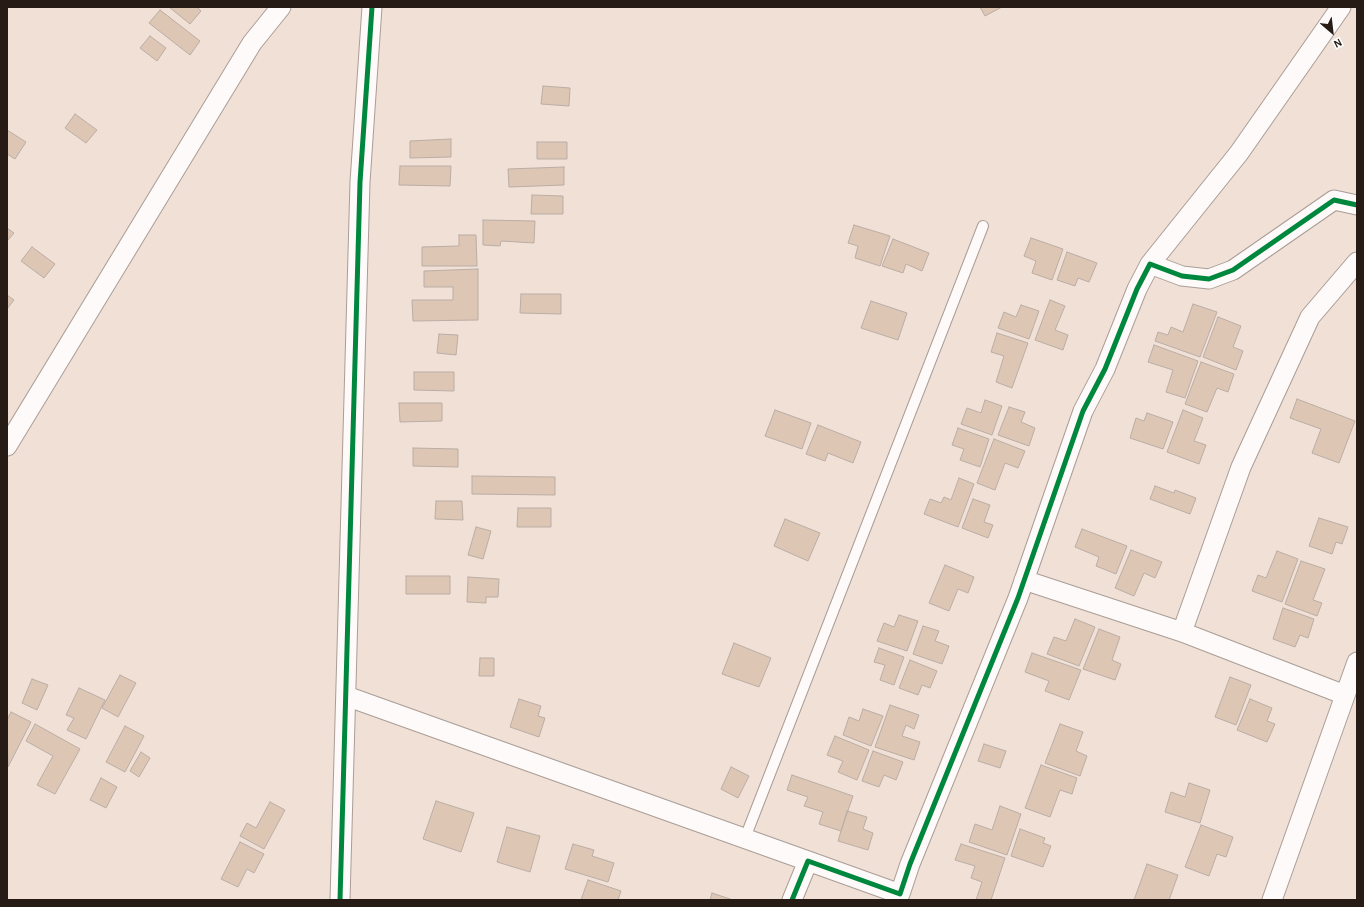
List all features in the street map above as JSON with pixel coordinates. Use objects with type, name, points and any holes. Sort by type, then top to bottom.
[{"type":"street","points":[[7,446],[252,43],[281,7]]},
{"type":"street","points":[[340,900],[360,182],[372,7]]},
{"type":"street","points":[[346,696],[908,897],[910,864],[1024,580],[1083,411],[1106,369],[1137,289],[1150,264],[1239,153],[1341,7]]},
{"type":"street","points":[[1150,264],[1182,276],[1208,279],[1233,270],[1334,200],[1357,205]]},
{"type":"street","points":[[1182,632],[1242,467],[1310,318],[1357,262]]},
{"type":"street","points":[[1024,580],[1182,632],[1345,695]]},
{"type":"street","points":[[1272,900],[1357,662]]},
{"type":"street","points":[[792,900],[808,861]]},
{"type":"lane","points":[[745,838],[983,226]]},
{"type":"building","points":[[169,7],[197,7],[201,11],[190,24]]},
{"type":"building","points":[[980,7],[1002,7],[985,16]]},
{"type":"building","points":[[160,10],[200,41],[190,55],[149,23]]},
{"type":"building","points":[[150,36],[166,48],[157,61],[140,48]]},
{"type":"building","points":[[543,86],[570,88],[569,106],[541,104]]},
{"type":"building","points":[[75,114],[97,130],[86,143],[65,128]]},
{"type":"building","points":[[7,130],[26,142],[15,159],[7,154]]},
{"type":"building","points":[[451,139],[451,157],[410,158],[410,141]]},
{"type":"building","points":[[537,142],[567,142],[567,159],[537,159]]},
{"type":"building","points":[[400,166],[451,166],[450,186],[399,185]]},
{"type":"building","points":[[564,167],[564,185],[509,187],[508,169]]},
{"type":"building","points":[[532,195],[563,196],[563,214],[531,214]]},
{"type":"building","points":[[483,220],[535,221],[534,243],[501,241],[500,246],[483,245]]},
{"type":"building","points":[[854,225],[890,236],[880,266],[855,258],[858,246],[848,243]]},
{"type":"building","points":[[7,228],[14,233],[7,241]]},
{"type":"building","points":[[459,235],[476,235],[477,266],[422,266],[422,247],[459,246]]},
{"type":"building","points":[[1031,238],[1063,249],[1052,280],[1032,273],[1036,261],[1024,256]]},
{"type":"building","points":[[893,239],[929,253],[922,271],[906,264],[903,273],[882,266]]},
{"type":"building","points":[[32,247],[55,264],[44,278],[21,261]]},
{"type":"building","points":[[1067,252],[1097,263],[1089,282],[1078,278],[1075,286],[1057,280]]},
{"type":"building","points":[[478,269],[478,320],[413,321],[412,300],[453,300],[453,287],[424,287],[424,271]]},
{"type":"building","points":[[521,294],[561,294],[561,314],[520,313]]},
{"type":"building","points":[[7,295],[14,300],[7,309]]},
{"type":"building","points":[[1050,300],[1065,306],[1055,330],[1068,335],[1063,350],[1035,340]]},
{"type":"building","points":[[871,301],[907,313],[898,340],[861,328]]},
{"type":"building","points":[[1193,304],[1217,312],[1200,357],[1155,341],[1158,332],[1168,335],[1171,327],[1183,332]]},
{"type":"building","points":[[1021,305],[1039,311],[1029,339],[998,328],[1004,312],[1016,317]]},
{"type":"building","points":[[1218,317],[1241,326],[1233,347],[1243,351],[1236,370],[1203,357]]},
{"type":"building","points":[[997,333],[1028,343],[1012,388],[996,382],[1004,356],[991,352]]},
{"type":"building","points":[[439,334],[458,335],[456,355],[437,353]]},
{"type":"building","points":[[1154,345],[1198,361],[1185,398],[1166,392],[1173,370],[1148,362]]},
{"type":"building","points":[[1201,362],[1234,374],[1228,392],[1217,388],[1207,412],[1185,404]]},
{"type":"building","points":[[414,372],[454,372],[454,391],[414,390]]},
{"type":"building","points":[[1297,399],[1355,421],[1339,463],[1312,453],[1321,429],[1290,418]]},
{"type":"building","points":[[985,400],[1002,406],[992,435],[961,424],[967,408],[981,413]]},
{"type":"building","points":[[399,403],[442,403],[442,421],[400,422]]},
{"type":"building","points":[[1009,407],[1025,412],[1021,422],[1035,428],[1029,446],[998,435]]},
{"type":"building","points":[[775,410],[811,423],[802,449],[765,436]]},
{"type":"building","points":[[1183,410],[1203,418],[1194,441],[1206,445],[1199,464],[1167,452]]},
{"type":"building","points":[[1147,413],[1173,422],[1163,449],[1130,438],[1136,418],[1144,421]]},
{"type":"building","points":[[818,425],[861,442],[853,463],[828,453],[825,461],[806,454]]},
{"type":"building","points":[[958,428],[989,439],[980,467],[960,460],[964,449],[952,445]]},
{"type":"building","points":[[994,439],[1025,451],[1018,468],[1005,463],[995,490],[977,483]]},
{"type":"building","points":[[413,448],[458,449],[458,467],[413,466]]},
{"type":"building","points":[[472,476],[555,477],[555,495],[472,494]]},
{"type":"building","points":[[959,478],[974,484],[958,527],[924,514],[930,499],[941,503],[944,497],[951,500]]},
{"type":"building","points":[[1155,486],[1174,493],[1175,490],[1196,498],[1190,514],[1150,499]]},
{"type":"building","points":[[973,499],[990,505],[984,522],[993,525],[988,538],[962,528]]},
{"type":"building","points":[[436,501],[462,501],[463,520],[435,519]]},
{"type":"building","points":[[518,508],[551,508],[551,527],[517,527]]},
{"type":"building","points":[[1319,518],[1348,527],[1342,544],[1336,542],[1332,554],[1309,546]]},
{"type":"building","points":[[785,519],[820,533],[808,561],[774,546]]},
{"type":"building","points":[[476,527],[491,531],[483,559],[468,555]]},
{"type":"building","points":[[1082,529],[1127,546],[1116,574],[1096,566],[1099,557],[1075,547]]},
{"type":"building","points":[[1131,550],[1162,562],[1155,578],[1144,573],[1134,596],[1115,588]]},
{"type":"building","points":[[1277,551],[1298,559],[1282,602],[1252,591],[1258,575],[1266,578]]},
{"type":"building","points":[[1301,561],[1325,569],[1313,600],[1322,603],[1317,616],[1285,604]]},
{"type":"building","points":[[945,565],[974,577],[968,593],[958,589],[949,611],[929,603]]},
{"type":"building","points":[[406,576],[450,576],[450,594],[406,594]]},
{"type":"building","points":[[468,577],[499,579],[498,597],[486,597],[486,603],[467,602]]},
{"type":"building","points":[[1283,608],[1314,619],[1308,638],[1300,635],[1295,647],[1273,639]]},
{"type":"building","points":[[899,615],[918,621],[907,651],[877,641],[884,623],[894,627]]},
{"type":"building","points":[[1075,619],[1095,627],[1079,666],[1047,654],[1054,637],[1066,641]]},
{"type":"building","points":[[923,626],[939,631],[935,641],[949,646],[942,664],[913,654]]},
{"type":"building","points":[[1099,629],[1120,637],[1112,660],[1121,664],[1115,680],[1083,669]]},
{"type":"building","points":[[734,643],[771,658],[759,687],[722,674]]},
{"type":"building","points":[[879,648],[904,657],[894,685],[880,680],[885,665],[874,662]]},
{"type":"building","points":[[1032,653],[1081,670],[1069,700],[1045,691],[1049,681],[1025,672]]},
{"type":"building","points":[[480,658],[494,658],[494,676],[479,676]]},
{"type":"building","points":[[910,660],[937,671],[930,688],[922,685],[918,695],[899,688]]},
{"type":"building","points":[[120,675],[136,683],[118,717],[102,708]]},
{"type":"building","points":[[1230,677],[1251,685],[1236,725],[1215,717]]},
{"type":"building","points":[[32,679],[48,685],[37,710],[22,703]]},
{"type":"building","points":[[79,688],[105,700],[86,739],[67,730],[74,718],[66,715]]},
{"type":"building","points":[[519,699],[541,706],[538,716],[545,718],[539,737],[510,727]]},
{"type":"building","points":[[1250,699],[1272,708],[1267,721],[1275,724],[1267,742],[1237,730]]},
{"type":"building","points":[[890,705],[919,715],[914,729],[906,725],[902,736],[920,742],[914,760],[875,747]]},
{"type":"building","points":[[863,709],[883,716],[871,746],[843,735],[849,717],[859,721]]},
{"type":"building","points":[[11,712],[31,722],[8,767],[7,720]]},
{"type":"building","points":[[35,724],[80,749],[55,794],[37,785],[53,756],[26,741]]},
{"type":"building","points":[[1060,724],[1083,732],[1076,751],[1087,756],[1080,776],[1045,763]]},
{"type":"building","points":[[125,726],[144,736],[125,772],[106,762]]},
{"type":"building","points":[[835,736],[869,750],[857,780],[838,772],[843,761],[827,755]]},
{"type":"building","points":[[984,744],[1006,751],[1000,768],[978,761]]},
{"type":"building","points":[[873,751],[903,762],[896,780],[884,775],[879,787],[862,781]]},
{"type":"building","points":[[141,752],[150,758],[139,777],[130,771]]},
{"type":"building","points":[[1041,765],[1077,778],[1072,794],[1060,790],[1050,817],[1025,808]]},
{"type":"building","points":[[731,767],[749,776],[738,798],[721,789]]},
{"type":"building","points":[[792,775],[853,796],[841,831],[819,824],[823,812],[804,806],[808,797],[787,790]]},
{"type":"building","points":[[101,778],[117,787],[106,808],[90,800]]},
{"type":"building","points":[[1189,783],[1210,790],[1200,823],[1165,812],[1171,792],[1185,797]]},
{"type":"building","points":[[436,801],[474,813],[461,852],[423,839]]},
{"type":"building","points":[[270,802],[285,810],[264,849],[240,836],[247,823],[256,828]]},
{"type":"building","points":[[1000,806],[1021,814],[1007,855],[969,842],[975,824],[992,830]]},
{"type":"building","points":[[847,811],[867,817],[863,829],[873,833],[868,850],[838,841]]},
{"type":"building","points":[[1201,825],[1233,837],[1226,857],[1217,854],[1209,876],[1185,867]]},
{"type":"building","points":[[507,827],[540,836],[530,872],[497,862]]},
{"type":"building","points":[[1020,829],[1045,838],[1043,843],[1051,846],[1043,867],[1011,856]]},
{"type":"building","points":[[240,842],[264,854],[254,873],[247,869],[238,887],[221,879]]},
{"type":"building","points":[[573,844],[594,850],[592,856],[614,863],[608,882],[565,869]]},
{"type":"building","points":[[961,844],[1005,858],[991,900],[976,900],[982,882],[971,878],[975,866],[955,860]]},
{"type":"building","points":[[1147,864],[1178,875],[1169,900],[1134,900]]},
{"type":"building","points":[[588,880],[621,891],[618,900],[581,900]]},
{"type":"building","points":[[712,893],[733,900],[710,900]]},
{"type":"cycle path","points":[[340,900],[360,182],[372,7]]},
{"type":"cycle path","points":[[792,900],[808,861],[900,894],[910,864],[1018,598],[1083,411],[1105,369],[1137,289],[1150,264],[1182,276],[1209,279],[1233,270],[1334,200],[1357,205]]}]
